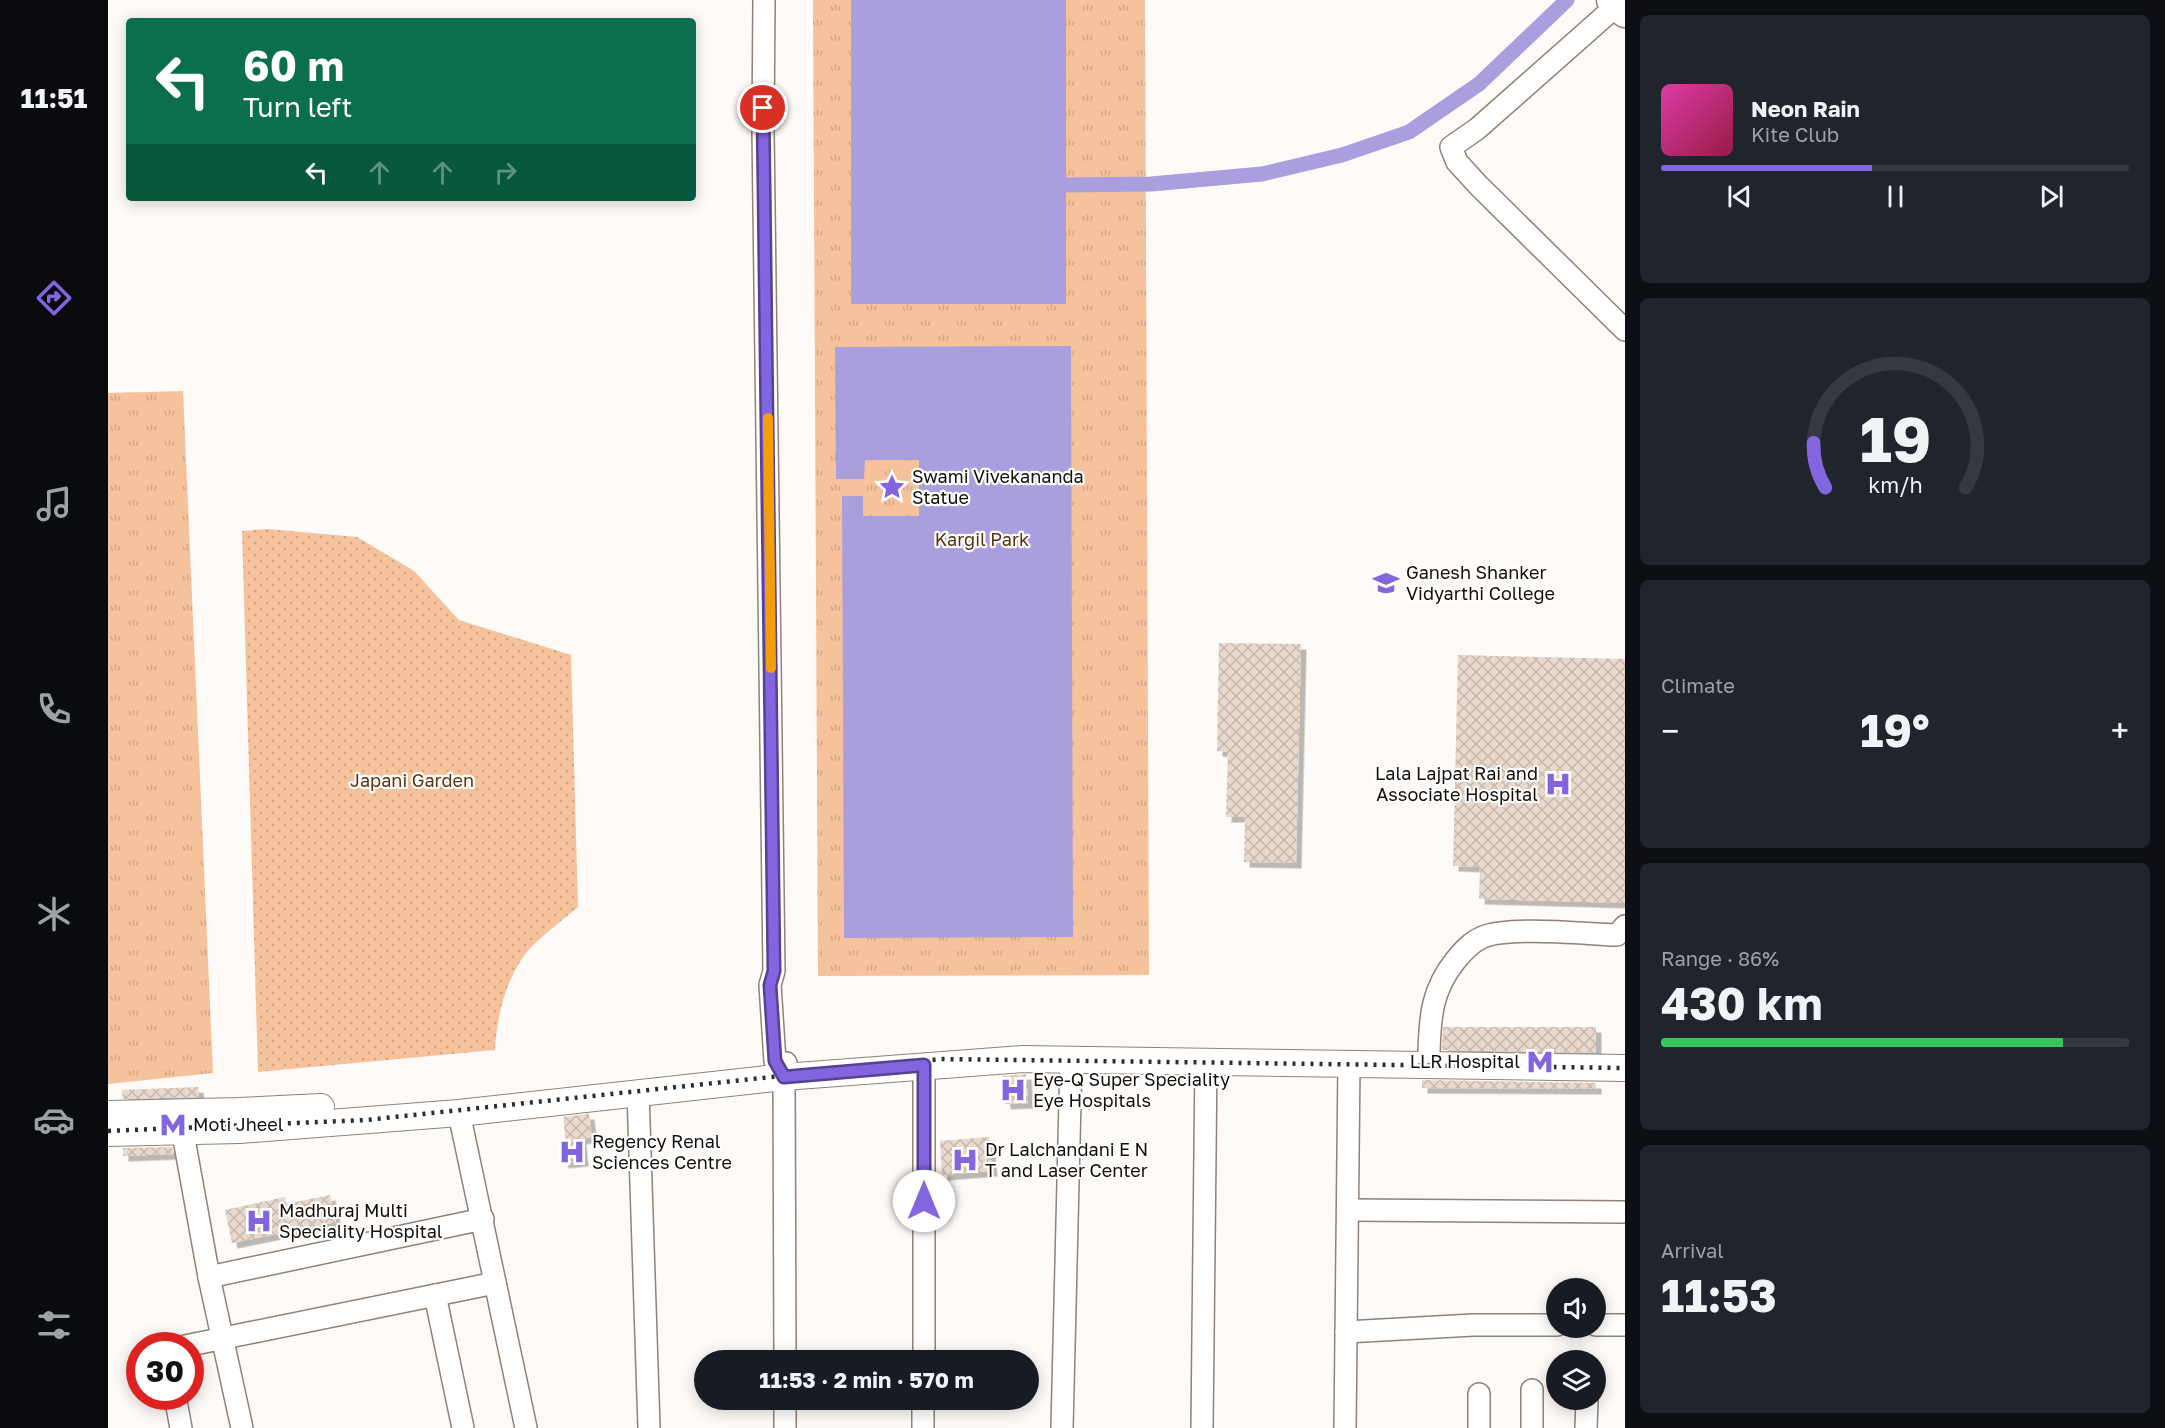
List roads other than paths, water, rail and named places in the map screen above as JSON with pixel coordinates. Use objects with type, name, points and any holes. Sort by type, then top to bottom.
[{"type":"main road","points":[[108,1133],[239,1111],[453,1099],[782,1066],[1024,1045],[1263,1056],[1349,1064],[1625,1068]]},
{"type":"main road","points":[[108,1114],[239,1130],[459,1113],[638,1092],[782,1066],[924,1065],[1023,1059],[1206,1061],[1263,1056],[1429,1052],[1625,1056]]},
{"type":"street","points":[[764,0],[763,130],[774,971],[770,985],[782,1066],[785,1350]]},
{"type":"street","points":[[1619,4],[1477,129],[1451,147],[1457,162],[1479,186],[1625,330]]},
{"type":"street","points":[[1429,1052],[1430,1019],[1435,998],[1443,977],[1466,947],[1483,937],[1503,932],[1622,935]]},
{"type":"street","points":[[1062,1428],[1071,1059]]},
{"type":"street","points":[[1202,1428],[1206,1061]]},
{"type":"street","points":[[1345,1428],[1349,1064]]},
{"type":"street","points":[[924,1065],[924,1350]]},
{"type":"street","points":[[638,1092],[649,1428]]},
{"type":"street","points":[[459,1113],[526,1428]]},
{"type":"street","points":[[180,1122],[209,1277],[242,1428]]},
{"type":"street","points":[[1348,1210],[1625,1212]]},
{"type":"street","points":[[209,1277],[483,1219]]},
{"type":"street","points":[[204,1342],[495,1283]]},
{"type":"street","points":[[435,1295],[463,1428]]},
{"type":"street","points":[[1346,1332],[1473,1325],[1546,1325]]},
{"type":"street","points":[[1606,1325],[1625,1325]]},
{"type":"street","points":[[1532,1390],[1532,1428]]},
{"type":"street","points":[[1479,1394],[1479,1428]]},
{"type":"street","points":[[178,1410],[181,1428]]},
{"type":"street","points":[[785,1410],[785,1428]]},
{"type":"street","points":[[923,1428],[924,1410]]},
{"type":"street","points":[[1586,1428],[1587,1410]]},
{"type":"waterway","points":[[1066,185],[1151,184],[1262,174],[1342,155],[1409,132],[1479,84],[1567,0]]},
{"type":"railway","points":[[108,1131],[366,1120],[941,1059],[1625,1068]]},
{"type":"place","name":"Swami Vivekananda Statue","points":[[892,487]]},
{"type":"place","name":"Ganesh Shanker Vidyarthi College","points":[[1386,583]]},
{"type":"place","name":"Lala Lajpat Rai and Associate Hospital","points":[[1558,784]]},
{"type":"place","name":"LLR Hospital","points":[[1540,1062]]},
{"type":"place","name":"Eye-Q Super Speciality Eye Hospitals","points":[[1013,1090]]},
{"type":"place","name":"Moti Jheel","points":[[173,1125]]},
{"type":"place","name":"Regency Renal Sciences Centre","points":[[572,1152]]},
{"type":"place","name":"Dr Lalchandani E N T and Laser Center","points":[[965,1160]]},
{"type":"place","name":"Madhuraj Multi Speciality Hospital","points":[[259,1221]]},
{"type":"park label","name":"Kargil Park","points":[[982,540]]},
{"type":"park label","name":"Japani Garden","points":[[412,781]]}]
